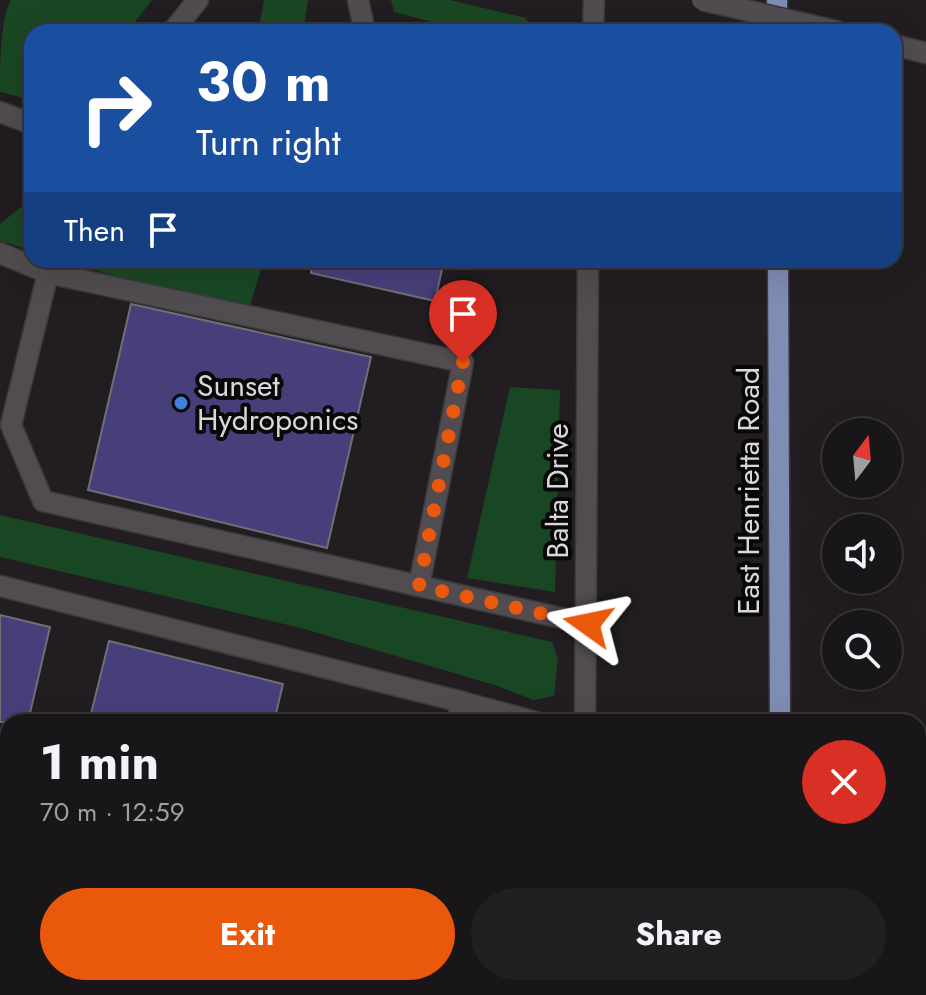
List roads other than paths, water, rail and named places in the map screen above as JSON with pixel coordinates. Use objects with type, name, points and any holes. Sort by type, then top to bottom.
[{"type":"main road","points":[[777,0],[777,24]]},
{"type":"main road","name":"East Henrietta Road","points":[[778,268],[780,714]]},
{"type":"street","points":[[178,24],[198,0]]},
{"type":"street","points":[[358,0],[363,24]]},
{"type":"street","points":[[593,24],[594,0]]},
{"type":"street","points":[[702,0],[806,24]]},
{"type":"street","points":[[902,47],[926,53]]},
{"type":"street","points":[[0,112],[24,121]]},
{"type":"street","points":[[0,253],[24,263]]},
{"type":"street","points":[[36,268],[463,362],[419,586]]},
{"type":"street","name":"Balta Drive","points":[[585,714],[588,268]]},
{"type":"street","points":[[48,273],[11,425],[43,501],[588,624]]},
{"type":"street","points":[[0,586],[460,712]]},
{"type":"place","name":"Sunset Hydroponics","points":[[181,403]]}]
